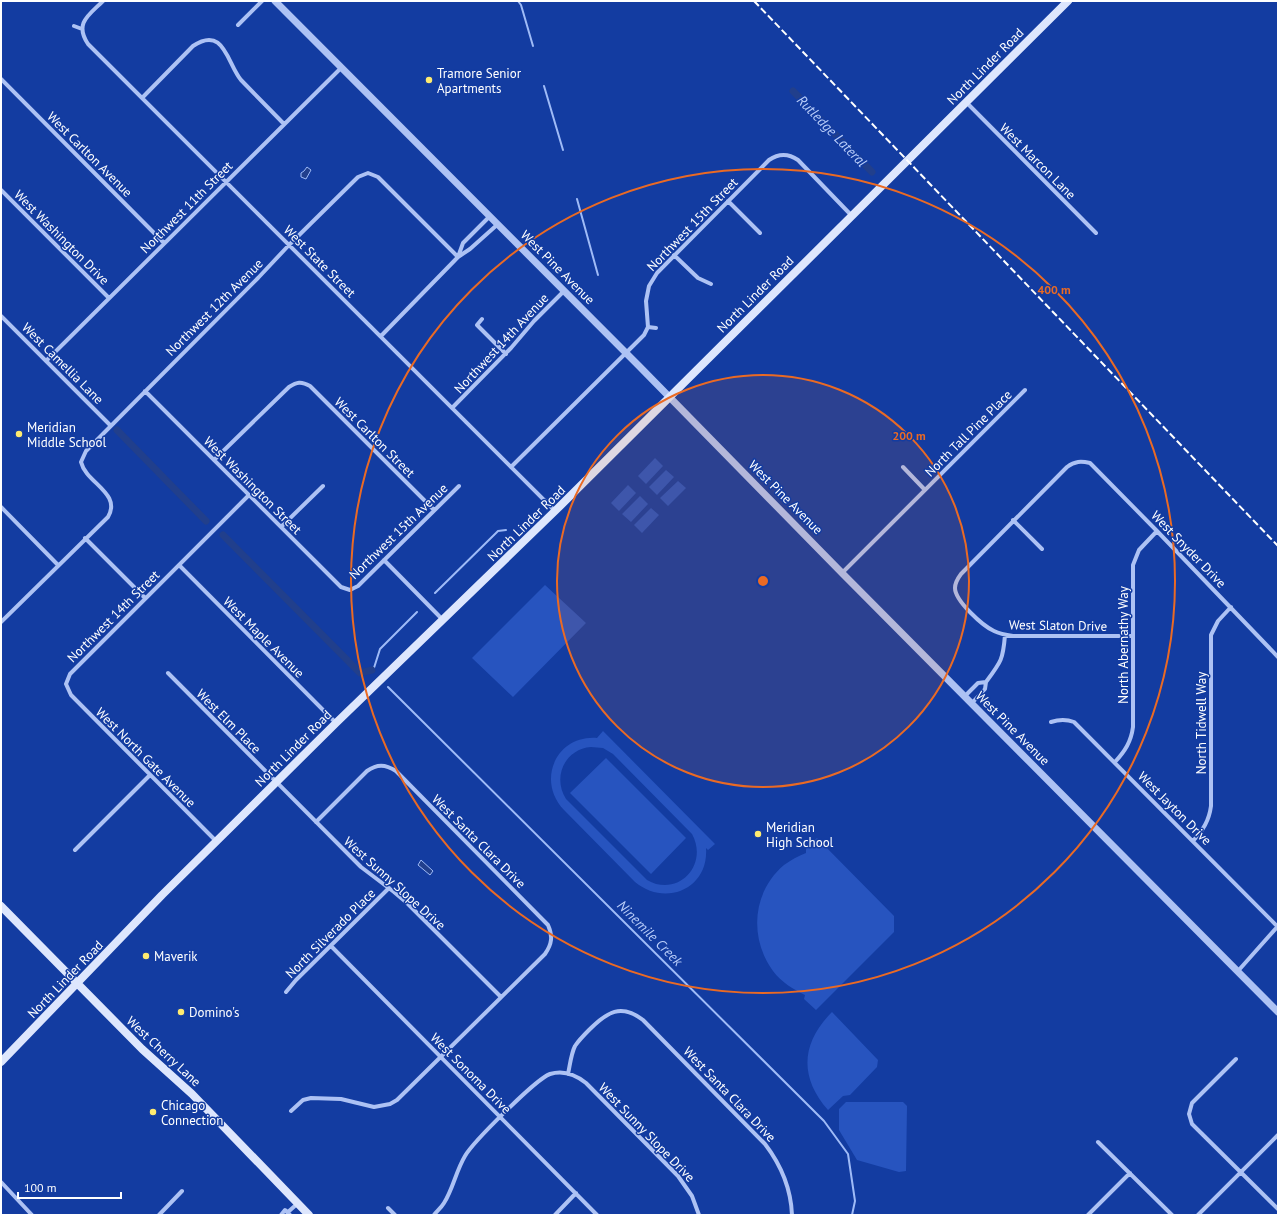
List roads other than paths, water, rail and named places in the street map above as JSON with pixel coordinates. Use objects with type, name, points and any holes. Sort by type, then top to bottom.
[{"type":"main road","name":"North Linder Road","points":[[1,1062],[147,910],[442,619],[555,511],[1068,1]]},
{"type":"main road","name":"West Cherry Lane","points":[[1,906],[142,1049],[192,1094],[309,1215]]},
{"type":"street","points":[[74,26],[82,29],[86,18],[103,1]]},
{"type":"street","points":[[238,25],[262,1]]},
{"type":"street","name":"West Pine Avenue","points":[[275,1],[626,352],[842,573],[1278,1012]]},
{"type":"street","name":"West State Street","points":[[82,29],[83,37],[88,44],[555,511]]},
{"type":"street","points":[[142,98],[193,46],[199,41],[207,39],[215,41],[222,46],[227,53],[236,74],[284,124]]},
{"type":"street","name":"Northwest 11th Street","points":[[46,361],[341,68]]},
{"type":"street","name":"West Carlton Avenue","points":[[1,79],[164,243]]},
{"type":"street","name":"West Marcon Lane","points":[[966,102],[1096,234]]},
{"type":"street","name":"Northwest 15th Street","points":[[648,326],[646,301],[649,286],[657,273],[775,155],[783,154],[798,160],[852,216]]},
{"type":"street","name":"Northwest 12th Avenue","points":[[86,538],[108,517],[112,506],[107,495],[85,473],[81,462],[86,451],[110,425],[358,177],[368,173],[378,177],[458,258]]},
{"type":"street","name":"West Washington Drive","points":[[1,190],[109,298]]},
{"type":"street","points":[[728,201],[760,233]]},
{"type":"street","points":[[458,258],[464,243],[490,216]]},
{"type":"street","points":[[381,336],[458,258],[498,224]]},
{"type":"street","points":[[674,255],[698,278],[710,284]]},
{"type":"street","name":"Northwest 14th Avenue","points":[[452,408],[506,354],[534,321],[564,291]]},
{"type":"street","name":"West Camellia Lane","points":[[1,316],[110,425]]},
{"type":"street","points":[[482,319],[477,325],[506,354]]},
{"type":"street","points":[[511,467],[644,335],[648,326],[656,328]]},
{"type":"street","name":"West Carlton Street","points":[[214,460],[289,387],[299,382],[310,386],[434,510]]},
{"type":"street","name":"North Tall Pine Place","points":[[842,573],[1025,390]]},
{"type":"street","name":"West Washington Street","points":[[145,391],[341,588],[350,590]]},
{"type":"street","name":"West Snyder Drive","points":[[1013,520],[1073,462],[1082,461],[1090,463],[1278,657]]},
{"type":"street","name":"North Tall Pine Place","points":[[903,467],[925,490]]},
{"type":"street","points":[[281,527],[323,486]]},
{"type":"street","name":"Northwest 15th Avenue","points":[[350,590],[358,586],[459,486]]},
{"type":"street","points":[[179,565],[249,495]]},
{"type":"street","points":[[1,507],[58,565]]},
{"type":"street","points":[[1013,520],[1042,549]]},
{"type":"street","name":"West Slaton Drive","points":[[1013,520],[957,580],[955,589],[956,595],[960,602],[983,624],[996,632],[1005,635],[1133,636]]},
{"type":"street","name":"North Abernathy Way","points":[[1115,762],[1125,750],[1132,735],[1133,565],[1139,550],[1157,531]]},
{"type":"street","points":[[1,622],[86,538],[145,598]]},
{"type":"street","points":[[384,560],[442,619]]},
{"type":"street","name":"Northwest 14th Street","points":[[66,684],[70,674],[179,565]]},
{"type":"street","name":"West Maple Avenue","points":[[179,565],[336,723]]},
{"type":"street","name":"North Tidwell Way","points":[[1193,841],[1204,829],[1211,806],[1211,635],[1218,621],[1231,607]]},
{"type":"street","points":[[972,703],[985,690],[986,682],[1001,662],[1005,635]]},
{"type":"street","name":"West Elm Place","points":[[168,673],[276,782]]},
{"type":"street","points":[[965,696],[978,683],[986,682]]},
{"type":"street","name":"West North Gate Avenue","points":[[66,684],[71,695],[216,842]]},
{"type":"street","name":"West Jayton Drive","points":[[1051,722],[1059,719],[1067,719],[1074,722],[1278,927]]},
{"type":"street","name":"West Santa Clara Drive","points":[[316,822],[367,771],[382,765],[396,771],[548,925],[551,932],[549,948],[545,954],[501,998]]},
{"type":"street","points":[[74,850],[150,775]]},
{"type":"street","name":"West Sunny Slope Drive","points":[[276,782],[361,867],[407,903],[501,998]]},
{"type":"street","name":"North Silverado Place","points":[[286,992],[389,888]]},
{"type":"street","points":[[1238,972],[1278,927]]},
{"type":"street","name":"West Sonoma Drive","points":[[331,946],[597,1215]]},
{"type":"street","points":[[291,1111],[303,1100],[311,1098],[341,1098],[374,1107],[390,1104],[397,1100],[501,998]]},
{"type":"street","name":"West Santa Clara Drive","points":[[568,1074],[574,1048],[578,1041],[606,1015],[621,1011],[636,1015],[643,1020],[766,1144],[775,1157],[788,1188],[792,1215]]},
{"type":"street","points":[[1236,1059],[1192,1103],[1189,1114],[1192,1124],[1278,1209]]},
{"type":"street","points":[[434,1215],[444,1203],[460,1165],[468,1151],[542,1078],[557,1073],[568,1074]]},
{"type":"street","name":"West Sunny Slope Drive","points":[[568,1074],[580,1078],[586,1083],[678,1176],[692,1196],[699,1215]]},
{"type":"street","points":[[1198,1215],[1278,1135]]},
{"type":"street","points":[[1098,1142],[1172,1215]]},
{"type":"street","points":[[1088,1215],[1130,1174]]},
{"type":"street","points":[[1,1182],[32,1215]]},
{"type":"street","points":[[159,1215],[182,1191]]},
{"type":"street","points":[[555,1215],[576,1193]]},
{"type":"street","points":[[281,1215],[285,1210],[289,1214],[297,1204]]},
{"type":"street","points":[[388,1208],[395,1215]]},
{"type":"waterway","name":"Ninemile Creek","points":[[518,1],[521,5],[533,46]]},
{"type":"waterway","name":"Ninemile Creek","points":[[544,86],[563,150]]},
{"type":"waterway","name":"Rutledge Lateral","points":[[793,91],[872,172]]},
{"type":"waterway","name":"Ninemile Creek","points":[[577,199],[598,275]]},
{"type":"waterway","points":[[117,430],[206,521]]},
{"type":"waterway","name":"Ninemile Creek","points":[[435,593],[498,531],[506,530]]},
{"type":"waterway","points":[[223,535],[360,673],[372,670]]},
{"type":"waterway","name":"Ninemile Creek","points":[[373,671],[380,649],[417,612]]},
{"type":"waterway","name":"Ninemile Creek","points":[[388,687],[824,1121],[848,1154],[855,1201],[852,1215]]},
{"type":"railway","points":[[754,1],[1278,546]]},
{"type":"place","name":"Tramore Senior Apartments","points":[[429,80]]},
{"type":"place","name":"Meridian Middle School","points":[[19,434]]},
{"type":"place","name":"Meridian High School","points":[[758,834]]},
{"type":"place","name":"Maverik","points":[[146,956]]},
{"type":"place","name":"Domino's","points":[[181,1012]]},
{"type":"place","name":"Chicago Connection","points":[[153,1112]]}]
